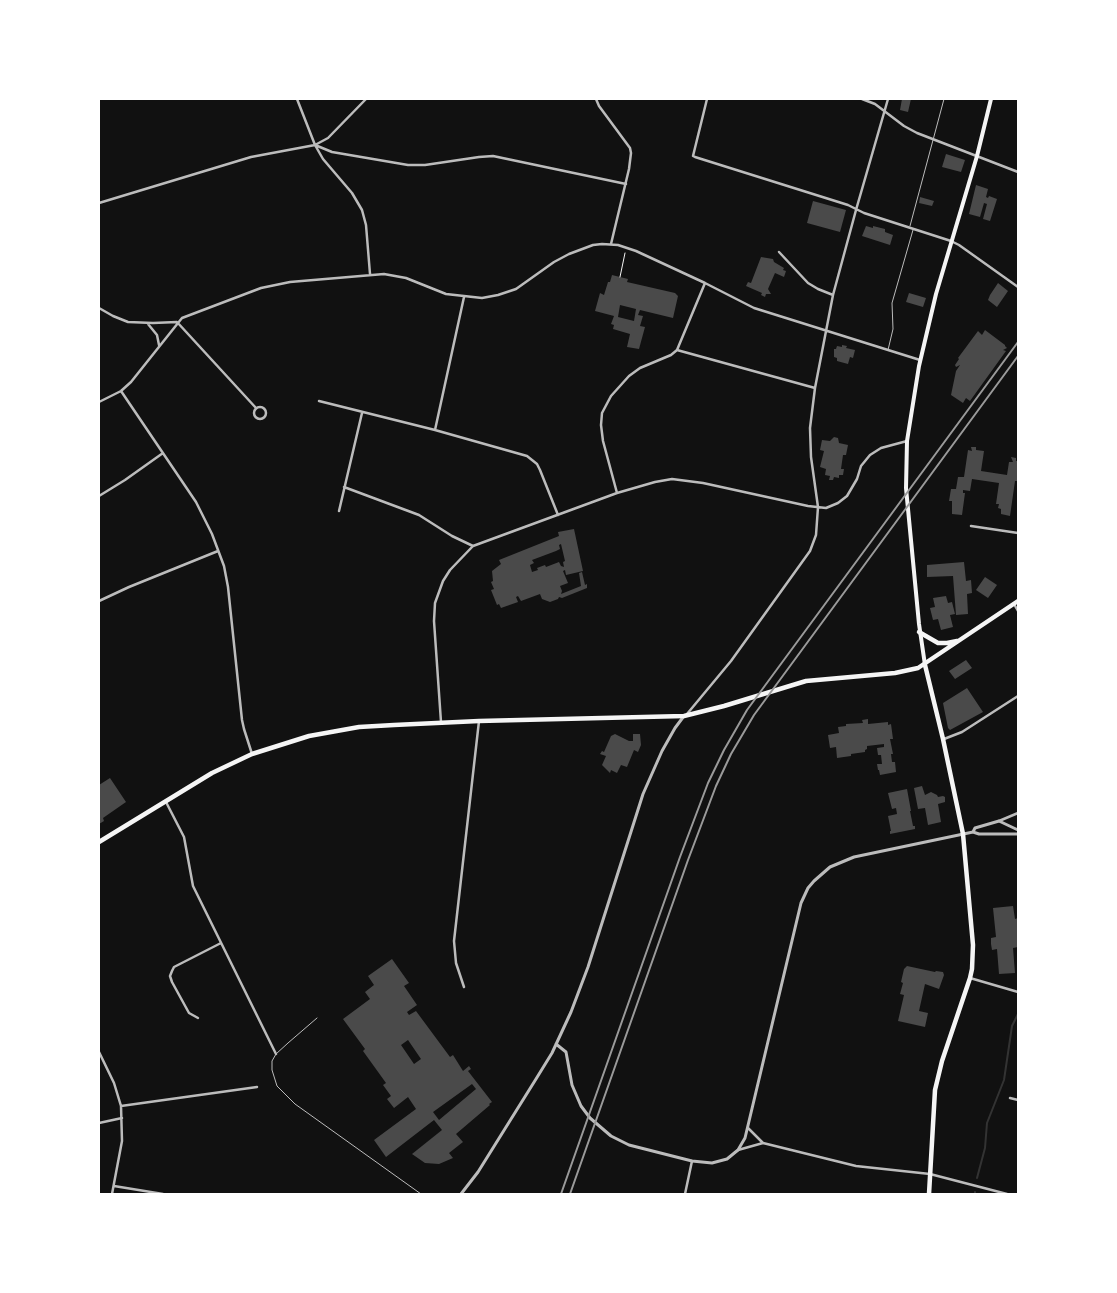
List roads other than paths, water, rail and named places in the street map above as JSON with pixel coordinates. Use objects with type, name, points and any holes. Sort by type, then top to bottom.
[{"type":"main road","points":[[929,1194],[935,1090],[938,1075],[970,978],[973,945],[963,834],[925,665],[920,632],[906,488],[907,441],[920,360],[936,294],[977,156],[991,99]]},
{"type":"main road","points":[[99,842],[212,773],[252,754],[306,737],[394,724],[684,716],[716,709],[806,681],[908,671],[925,665],[1016,603]]},
{"type":"main road","points":[[920,632],[930,639],[943,643],[961,640]]},
{"type":"street","points":[[298,99],[315,145],[327,165],[356,198],[362,210],[366,225],[370,274]]},
{"type":"street","points":[[99,203],[251,157],[315,145],[328,138],[366,99]]},
{"type":"street","points":[[596,99],[599,106],[630,148],[631,156],[612,244]]},
{"type":"street","points":[[708,99],[693,156],[848,205],[856,210],[951,241],[964,248],[1018,287]]},
{"type":"street","points":[[862,99],[876,104],[910,130],[1018,172]]},
{"type":"street","points":[[461,1194],[474,1180],[556,1044],[581,989],[643,794],[662,751],[675,728],[732,661],[810,551],[817,530],[818,508],[811,457],[814,388],[833,295],[888,99]]},
{"type":"street","points":[[315,145],[332,152],[408,165],[425,165],[493,156],[626,184]]},
{"type":"street","points":[[99,402],[121,391],[143,369],[177,322],[187,315],[276,284],[370,274],[394,275],[446,294],[482,298],[498,295],[516,288],[569,254],[593,245],[612,244],[636,251],[754,308],[825,332],[920,360]]},
{"type":"street","points":[[779,252],[814,287],[833,295]]},
{"type":"street","points":[[617,493],[602,436],[600,425],[602,413],[611,396],[629,376],[640,368],[671,355],[677,350],[705,283]]},
{"type":"street","points":[[435,430],[464,297]]},
{"type":"street","points":[[99,308],[128,322],[177,322],[256,408]]},
{"type":"street","points":[[147,323],[157,335],[159,345]]},
{"type":"street","points":[[677,350],[814,388]]},
{"type":"street","points":[[121,391],[196,502],[209,526],[224,566],[231,600],[244,729],[252,754]]},
{"type":"street","points":[[319,401],[520,453],[533,459],[540,470],[558,515]]},
{"type":"street","points":[[262,407],[266,410],[264,418],[261,420],[255,417],[254,412],[256,408],[262,407]]},
{"type":"street","points":[[339,511],[362,413]]},
{"type":"street","points":[[441,722],[434,611],[438,592],[446,575],[458,560],[474,546],[617,493],[672,479],[688,480],[818,508],[834,505],[843,500],[853,487],[865,460],[887,445],[907,441]]},
{"type":"street","points":[[99,496],[163,453]]},
{"type":"street","points":[[344,487],[419,515],[452,536],[474,546]]},
{"type":"street","points":[[971,526],[1018,533]]},
{"type":"street","points":[[99,601],[218,551]]},
{"type":"street","points":[[1016,603],[1018,611]]},
{"type":"street","points":[[943,739],[962,732],[1018,696]]},
{"type":"street","points":[[464,987],[456,963],[454,941],[479,721]]},
{"type":"street","points":[[166,801],[184,837],[193,886],[276,1054]]},
{"type":"street","points":[[974,832],[975,828],[1018,813]]},
{"type":"street","points":[[999,821],[1018,830]]},
{"type":"street","points":[[738,1150],[748,1128],[801,903],[808,888],[822,872],[845,859],[963,834],[974,832],[979,834],[1018,834]]},
{"type":"street","points":[[198,1018],[189,1013],[170,976],[174,967],[221,943]]},
{"type":"street","points":[[970,978],[1018,992]]},
{"type":"street","points":[[556,1044],[566,1052],[572,1085],[585,1112],[602,1130],[618,1141],[629,1145],[692,1161],[712,1163],[720,1162],[738,1150],[763,1143],[856,1166],[930,1174],[1007,1194]]},
{"type":"street","points":[[99,1052],[114,1083],[121,1106],[122,1141],[112,1194]]},
{"type":"street","points":[[121,1106],[257,1086]]},
{"type":"street","points":[[1010,1098],[1018,1100]]},
{"type":"street","points":[[99,1123],[122,1118]]},
{"type":"street","points":[[748,1128],[763,1143]]},
{"type":"street","points":[[685,1194],[692,1161]]},
{"type":"street","points":[[114,1186],[163,1194]]},
{"type":"lane","points":[[888,350],[893,329],[892,303],[944,99]]},
{"type":"lane","points":[[317,1018],[276,1054],[271,1066],[278,1086],[286,1096],[420,1194]]},
{"type":"waterway","points":[[977,1178],[985,1148],[987,1123],[1004,1080],[1012,1026],[1018,1014]]},
{"type":"railway","points":[[561,1194],[680,857],[708,783],[724,750],[747,710],[1018,342]]},
{"type":"railway","points":[[570,1194],[688,860],[716,786],[731,754],[754,715],[1018,356]]}]
